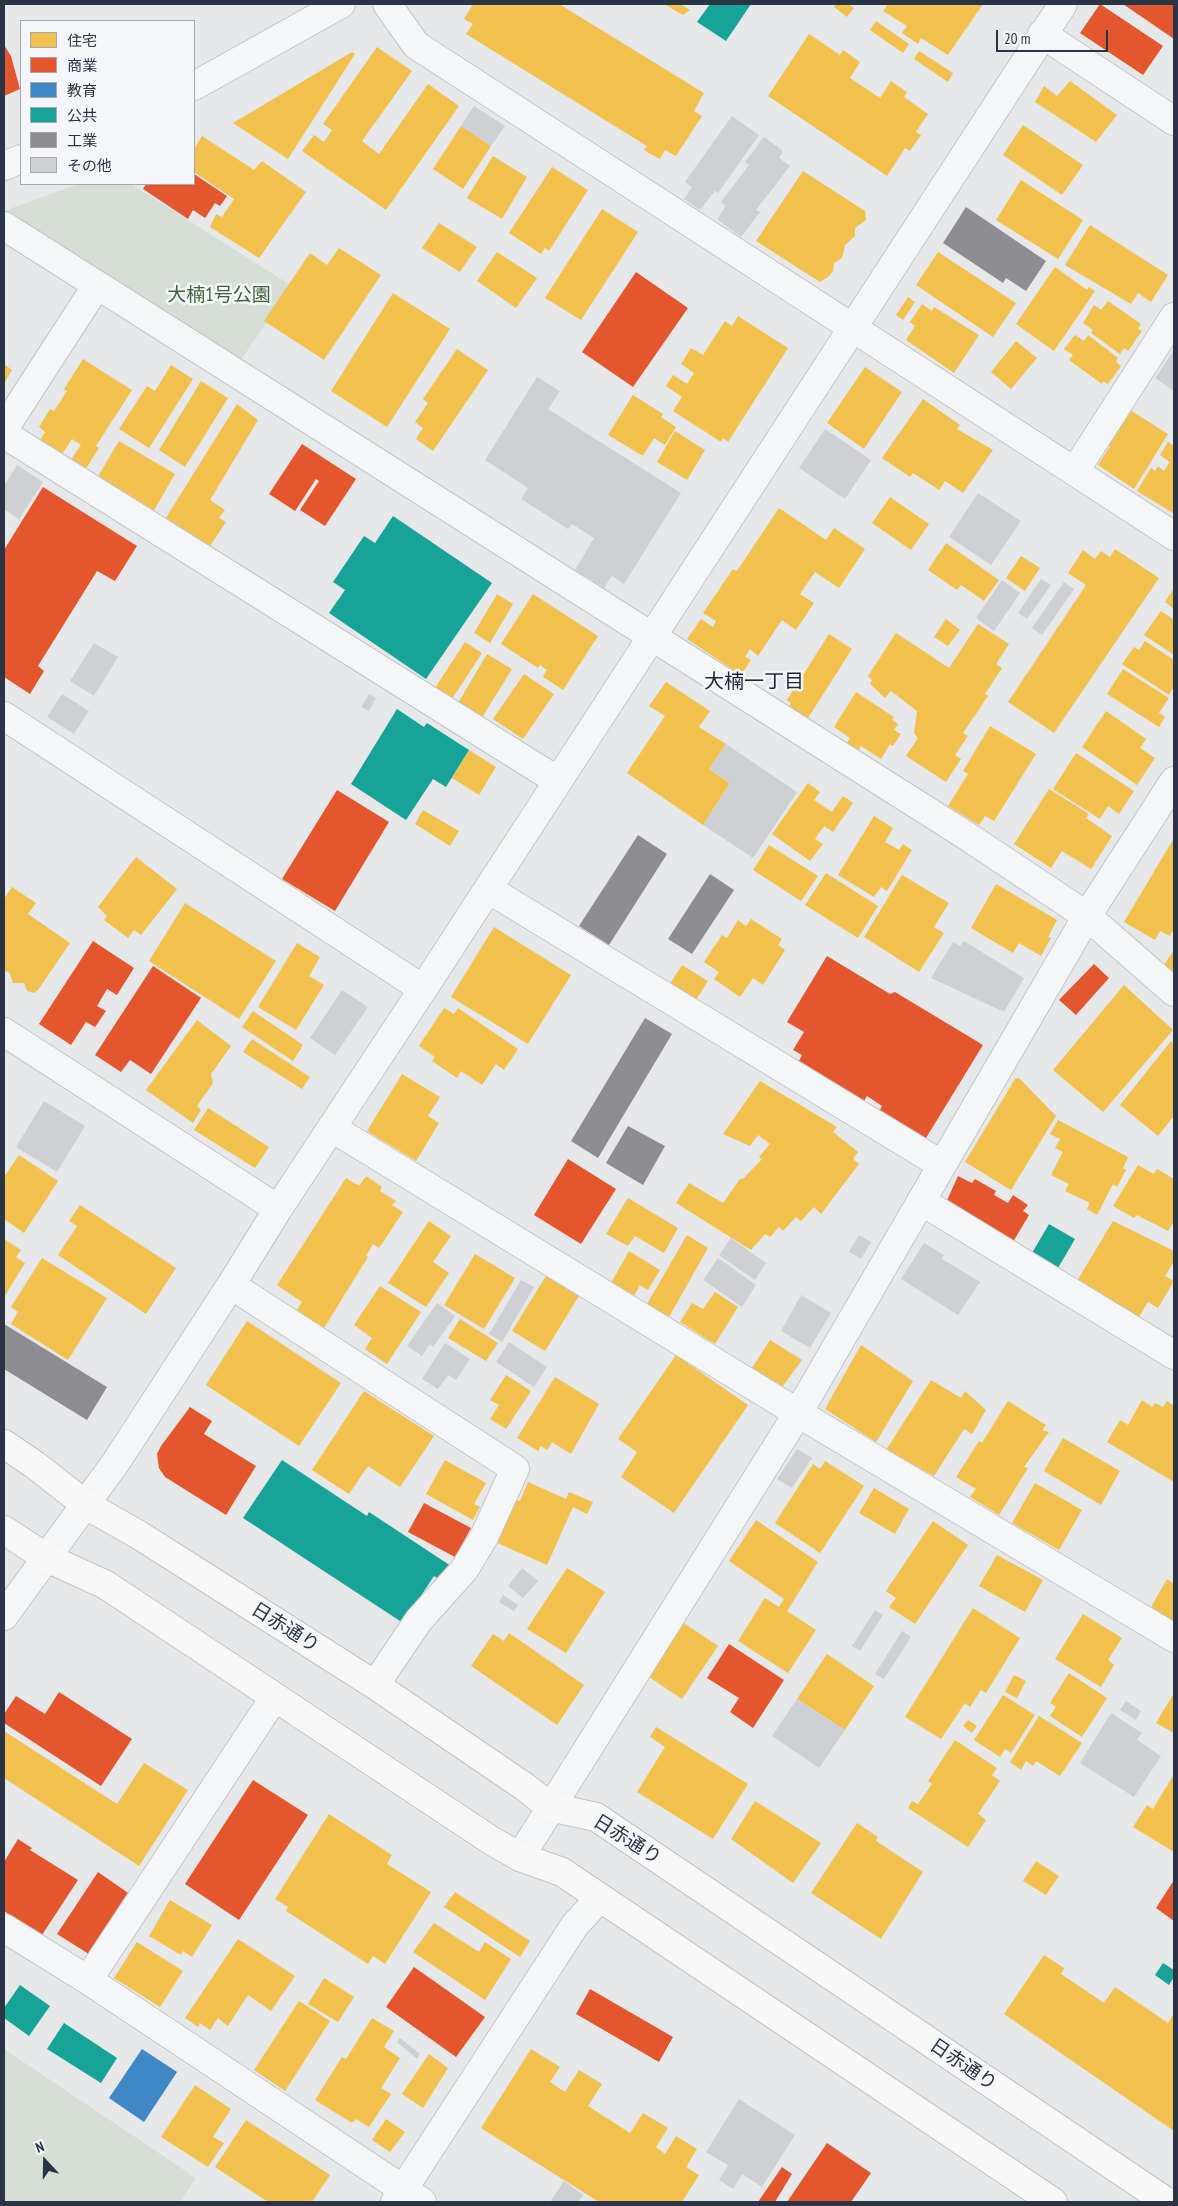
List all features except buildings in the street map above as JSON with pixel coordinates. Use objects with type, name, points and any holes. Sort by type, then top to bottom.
[{"type":"main road","name":"日赤通り","points":[[4,1444],[86,1504],[375,1685],[525,1787],[550,1807],[596,1817],[1167,2202]]},
{"type":"main road","points":[[4,1530],[46,1557],[106,1586],[492,1841],[520,1856],[562,1872],[599,1899],[1053,2202]]},
{"type":"street","points":[[195,85],[342,4]]},
{"type":"street","points":[[387,4],[416,45],[1174,536]]},
{"type":"street","points":[[4,1616],[86,1504],[231,1285],[278,1209],[652,638],[1063,4]]},
{"type":"street","points":[[1042,34],[1174,121]]},
{"type":"street","points":[[4,166],[20,159]]},
{"type":"street","points":[[4,226],[970,838],[1088,916],[1174,992]]},
{"type":"street","points":[[4,429],[97,285]]},
{"type":"street","points":[[1075,471],[1174,317]]},
{"type":"street","points":[[4,434],[558,781]]},
{"type":"street","points":[[4,716],[423,989]]},
{"type":"street","points":[[520,1856],[798,1413],[1088,916],[1174,781]]},
{"type":"street","points":[[488,889],[942,1165]]},
{"type":"street","points":[[4,1032],[278,1209]]},
{"type":"street","points":[[332,1128],[798,1413],[1174,1638]]},
{"type":"street","points":[[922,1201],[1174,1355]]},
{"type":"street","points":[[231,1285],[515,1469],[484,1537],[464,1570],[419,1620],[375,1685]]},
{"type":"street","points":[[88,1980],[274,1698]]},
{"type":"street","points":[[4,1928],[88,1980],[407,2198],[575,1925],[599,1899]]},
{"type":"green space","name":"大楠1号公園","points":[[76,185],[133,185],[292,286],[238,364],[4,215],[4,211]]},
{"type":"green space","points":[[4,2049],[196,2178],[180,2202],[4,2202]]},
{"type":"district","name":"大楠一丁目","points":[[754,682]]}]
